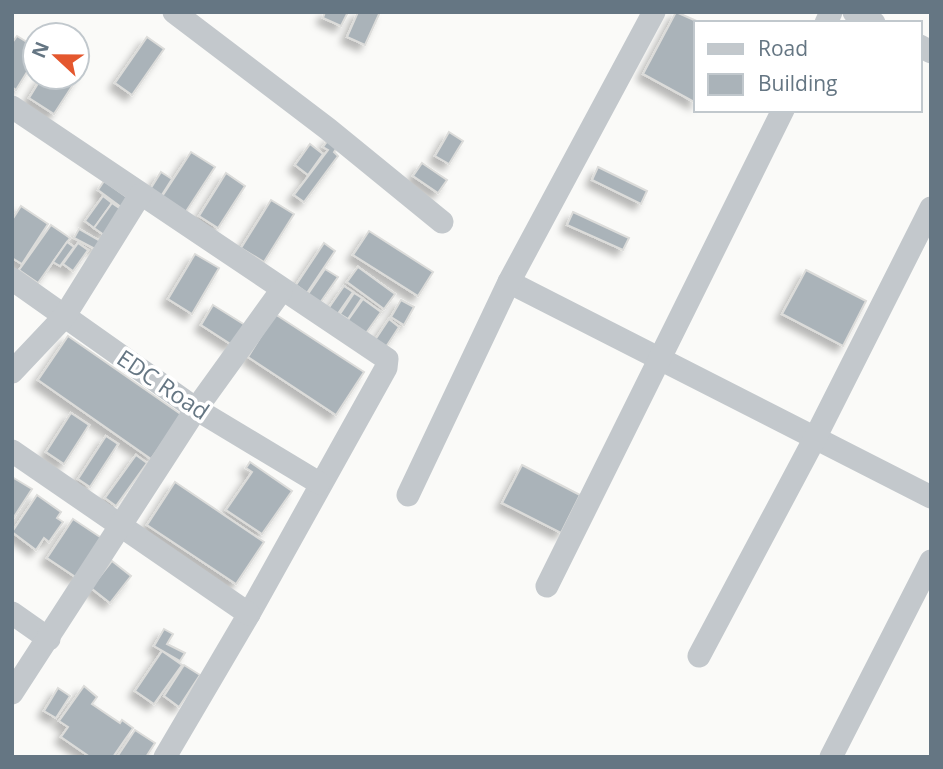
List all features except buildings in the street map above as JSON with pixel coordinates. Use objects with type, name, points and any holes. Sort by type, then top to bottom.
[{"type":"street","points":[[174,12],[328,129],[442,222]]},
{"type":"street","points":[[408,495],[509,282],[654,12]]},
{"type":"street","points":[[854,12],[870,21]]},
{"type":"street","points":[[547,586],[782,112]]},
{"type":"street","points":[[14,113],[387,359],[386,368],[319,483],[249,614],[165,757]]},
{"type":"street","points":[[12,372],[64,317],[141,195]]},
{"type":"street","points":[[699,656],[815,438],[931,208]]},
{"type":"street","name":"EDC Road","points":[[12,279],[196,409],[319,483]]},
{"type":"street","points":[[509,282],[931,497]]},
{"type":"street","points":[[12,693],[196,409],[281,290]]},
{"type":"street","points":[[12,451],[249,614]]},
{"type":"street","points":[[831,757],[931,561]]},
{"type":"street","points":[[12,613],[49,639]]}]
